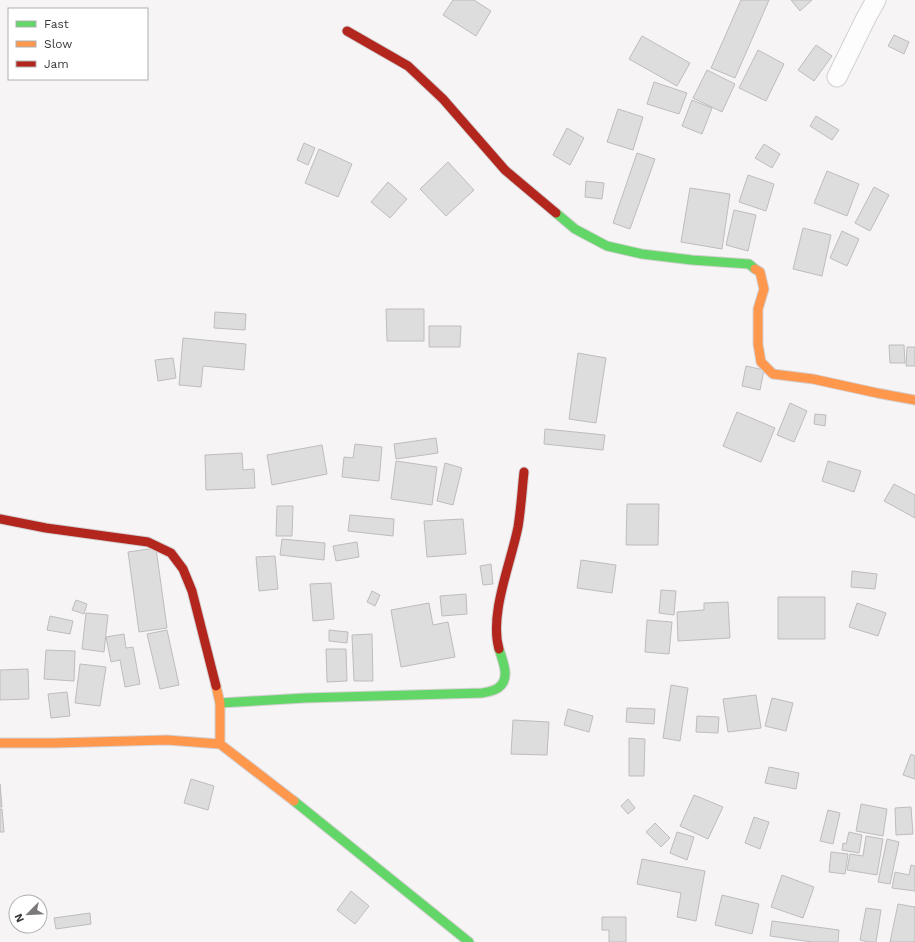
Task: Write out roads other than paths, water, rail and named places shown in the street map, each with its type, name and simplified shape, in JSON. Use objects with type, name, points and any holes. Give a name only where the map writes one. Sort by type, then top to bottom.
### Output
[{"type":"street","points":[[837,77],[876,0]]},
{"type":"street","points":[[347,31],[408,66],[443,99],[505,170],[575,229],[607,246],[642,254],[692,260],[749,264],[760,272],[764,289],[758,309],[758,344],[761,362],[772,374],[813,379],[915,400]]},
{"type":"street","points":[[220,703],[305,698],[482,693],[497,689],[504,682],[505,669],[498,647],[496,630],[498,607],[518,526],[524,472]]},
{"type":"street","points":[[0,519],[46,528],[148,542],[171,553],[183,569],[192,591],[220,703],[220,744]]},
{"type":"street","points":[[0,743],[166,740],[220,744],[315,818],[469,942]]}]
